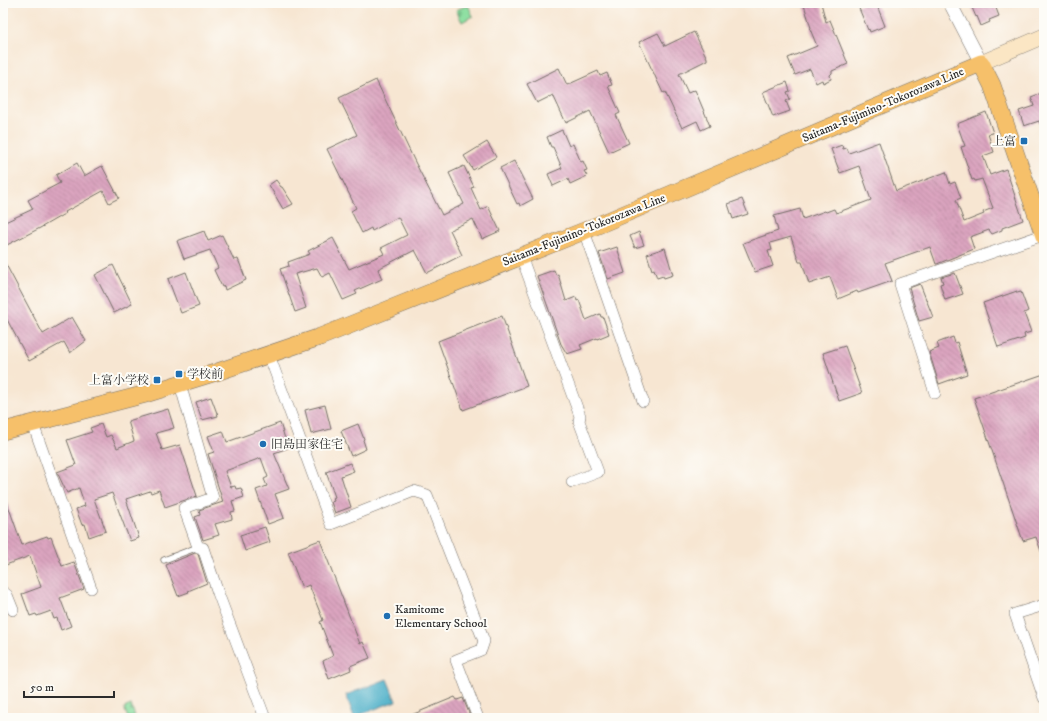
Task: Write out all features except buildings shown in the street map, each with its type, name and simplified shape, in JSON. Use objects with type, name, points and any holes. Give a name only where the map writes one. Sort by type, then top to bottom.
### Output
[{"type":"main road","points":[[1044,36],[981,63],[992,85],[1044,236]]},
{"type":"main road","name":"Saitama-Fujimino-Tokorozawa Line","points":[[3,431],[180,384],[269,355],[349,326],[584,231],[981,63]]},
{"type":"street","points":[[950,3],[981,63]]},
{"type":"street","points":[[584,231],[643,401]]},
{"type":"street","points":[[935,393],[900,284],[1044,236]]},
{"type":"street","points":[[521,256],[580,416],[579,420],[598,472],[572,482]]},
{"type":"street","points":[[269,355],[331,524],[414,491],[427,495],[484,641],[481,650],[456,660],[478,718]]},
{"type":"street","points":[[180,384],[213,498],[184,508],[198,547],[203,548],[218,593],[265,718]]},
{"type":"street","points":[[33,424],[92,588]]},
{"type":"street","points":[[3,592],[7,594],[13,610]]},
{"type":"street","points":[[1044,605],[1015,614],[1044,698]]},
{"type":"lane","points":[[164,560],[198,547]]},
{"type":"green space","points":[[468,5],[473,16],[462,22],[456,10]]},
{"type":"green space","points":[[131,705],[135,716],[128,718],[124,708]]},
{"type":"water","points":[[387,679],[396,701],[354,717],[346,695]]},
{"type":"place","name":"上富","points":[[1024,141]]},
{"type":"place","name":"学校前","points":[[179,374]]},
{"type":"place","name":"上富小学校","points":[[157,380]]},
{"type":"place","name":"旧島田家住宅","points":[[263,444]]},
{"type":"place","name":"Kamitome Elementary School","points":[[387,616]]}]
